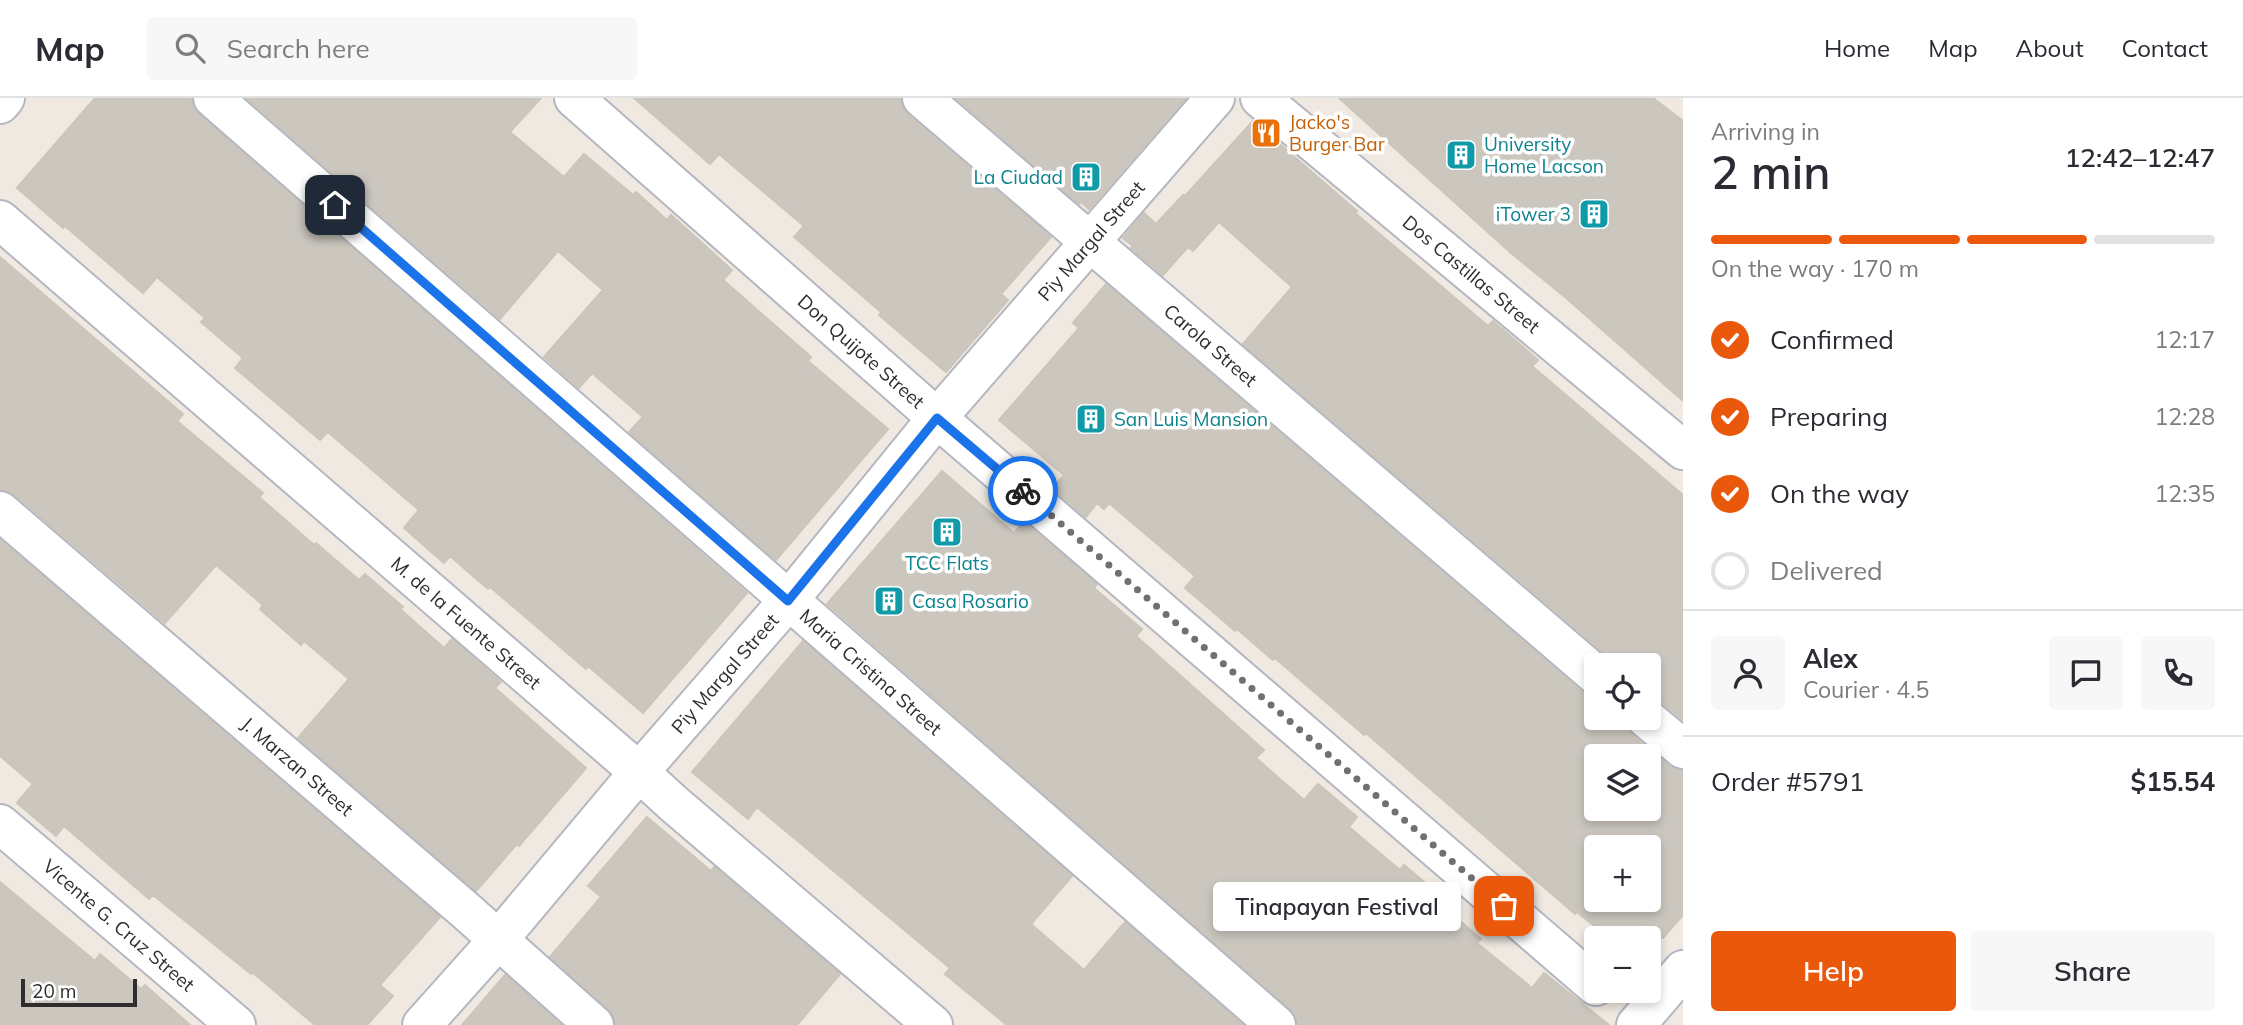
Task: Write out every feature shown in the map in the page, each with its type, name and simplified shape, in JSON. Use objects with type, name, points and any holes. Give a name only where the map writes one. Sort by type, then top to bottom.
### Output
[{"type":"street","points":[[0,104],[5,98]]},
{"type":"street","name":"Maria Cristina Street","points":[[213,98],[1276,1025]]},
{"type":"street","name":"Don Quijote Street","points":[[574,98],[937,418],[1584,976]]},
{"type":"street","name":"Carola Street","points":[[922,98],[1584,665]]},
{"type":"street","name":"Piy Margal Street","points":[[422,1025],[788,601],[937,418],[1215,98]]},
{"type":"street","name":"Dos Castillas Street","points":[[1260,98],[1683,450]]},
{"type":"street","name":"M. de la Fuente Street","points":[[0,220],[639,772],[908,1018]]},
{"type":"street","name":"J. Marzan Street","points":[[0,511],[594,1025]]},
{"type":"street","points":[[1660,730],[1683,749]]},
{"type":"street","name":"Vicente G. Cruz Street","points":[[0,824],[236,1025]]},
{"type":"street","points":[[1616,1003],[1639,1024],[1683,970]]},
{"type":"building","points":[[95,98],[192,98],[193,106],[199,114],[747,593],[643,713],[450,556],[444,563],[404,528],[419,510],[328,432],[320,440],[235,368],[243,358],[201,322],[205,318],[157,277],[143,293],[17,188]]},
{"type":"building","points":[[246,98],[541,98],[510,132],[564,177],[584,154],[633,195],[636,192],[667,220],[671,215],[732,270],[723,280],[811,357],[808,361],[888,429],[776,560],[629,432],[643,417],[592,373],[579,388],[544,357],[603,290],[558,251],[500,319]]},
{"type":"building","points":[[634,98],[901,98],[902,106],[908,115],[1051,237],[1001,294],[1008,300],[946,372],[794,237],[804,226],[719,154],[710,164]]},
{"type":"building","name":"La Ciudad","points":[[956,98],[1186,98],[1089,209],[1081,202],[1079,204]]},
{"type":"building","points":[[1339,98],[1653,98],[1683,121],[1683,401],[1511,253]]},
{"type":"building","points":[[1253,121],[1357,211],[1355,213],[1488,326],[1493,321],[1538,360],[1532,366],[1683,495],[1683,720],[1661,702],[1661,653],[1604,653],[1243,344],[1292,287],[1219,222],[1193,251],[1188,247],[1163,275],[1131,248],[1133,246],[1123,238],[1144,213],[1156,224],[1183,195],[1185,196]]},
{"type":"building","points":[[0,257],[183,414],[177,421],[263,493],[259,497],[314,545],[316,543],[359,580],[365,574],[444,648],[452,639],[501,682],[495,688],[586,768],[476,891],[298,738],[349,679],[304,641],[301,645],[260,609],[263,605],[216,565],[165,623],[14,494],[0,490]]},
{"type":"building","points":[[1106,284],[1584,693],[1584,730],[1629,730],[1643,744],[1584,744],[1584,821],[1661,821],[1661,759],[1669,766],[1683,770],[1683,915],[1663,938],[1661,926],[1594,926],[1577,912],[1575,914],[1366,733],[1364,735],[1275,658],[1273,660],[1237,629],[1235,631],[1185,588],[1195,576],[1109,503],[1104,509],[1097,503],[1086,517],[1052,489],[1064,475],[999,420],[1079,328],[1073,323]]},
{"type":"building","points":[[942,471],[1014,533],[1024,522],[1097,584],[1094,588],[1142,629],[1136,636],[1264,750],[1256,758],[1304,800],[1318,784],[1357,817],[1349,827],[1400,870],[1404,865],[1443,898],[1439,903],[1481,939],[1477,943],[1532,988],[1544,973],[1609,1025],[1297,1025],[1296,1017],[1290,1009],[827,604]]},
{"type":"building","points":[[0,540],[440,917],[380,985],[393,996],[367,1025],[315,1025],[153,895],[149,899],[64,826],[56,836],[17,803],[33,784],[0,756]]},
{"type":"building","points":[[803,641],[1072,876],[1031,924],[1084,970],[1125,922],[1243,1025],[1007,1025],[945,974],[950,968],[757,807],[748,819],[692,772]]},
{"type":"building","points":[[647,817],[711,871],[714,867],[840,974],[797,1025],[615,1025],[609,1009],[550,957],[601,897],[588,886]]},
{"type":"building","points":[[0,882],[95,961],[100,954],[141,989],[145,985],[190,1025],[0,1025]]},
{"type":"building","points":[[505,975],[561,1025],[462,1025]]},
{"type":"way so far","points":[[1023,491],[1504,906]]},
{"type":"place","name":"Jacko's Burger Bar","points":[[1266,133]]},
{"type":"place","name":"University Home Lacson","points":[[1461,155]]},
{"type":"place","name":"La Ciudad","points":[[1086,177]]},
{"type":"place","name":"iTower 3","points":[[1594,214]]},
{"type":"place","name":"San Luis Mansion","points":[[1091,419]]},
{"type":"place","name":"TCC Flats","points":[[947,532]]},
{"type":"place","name":"Casa Rosario","points":[[889,601]]},
{"type":"place","name":"Tinapayan Festival","points":[[1504,906]]},
{"type":"route","points":[[335,205],[788,601],[937,418],[1023,491]]}]
